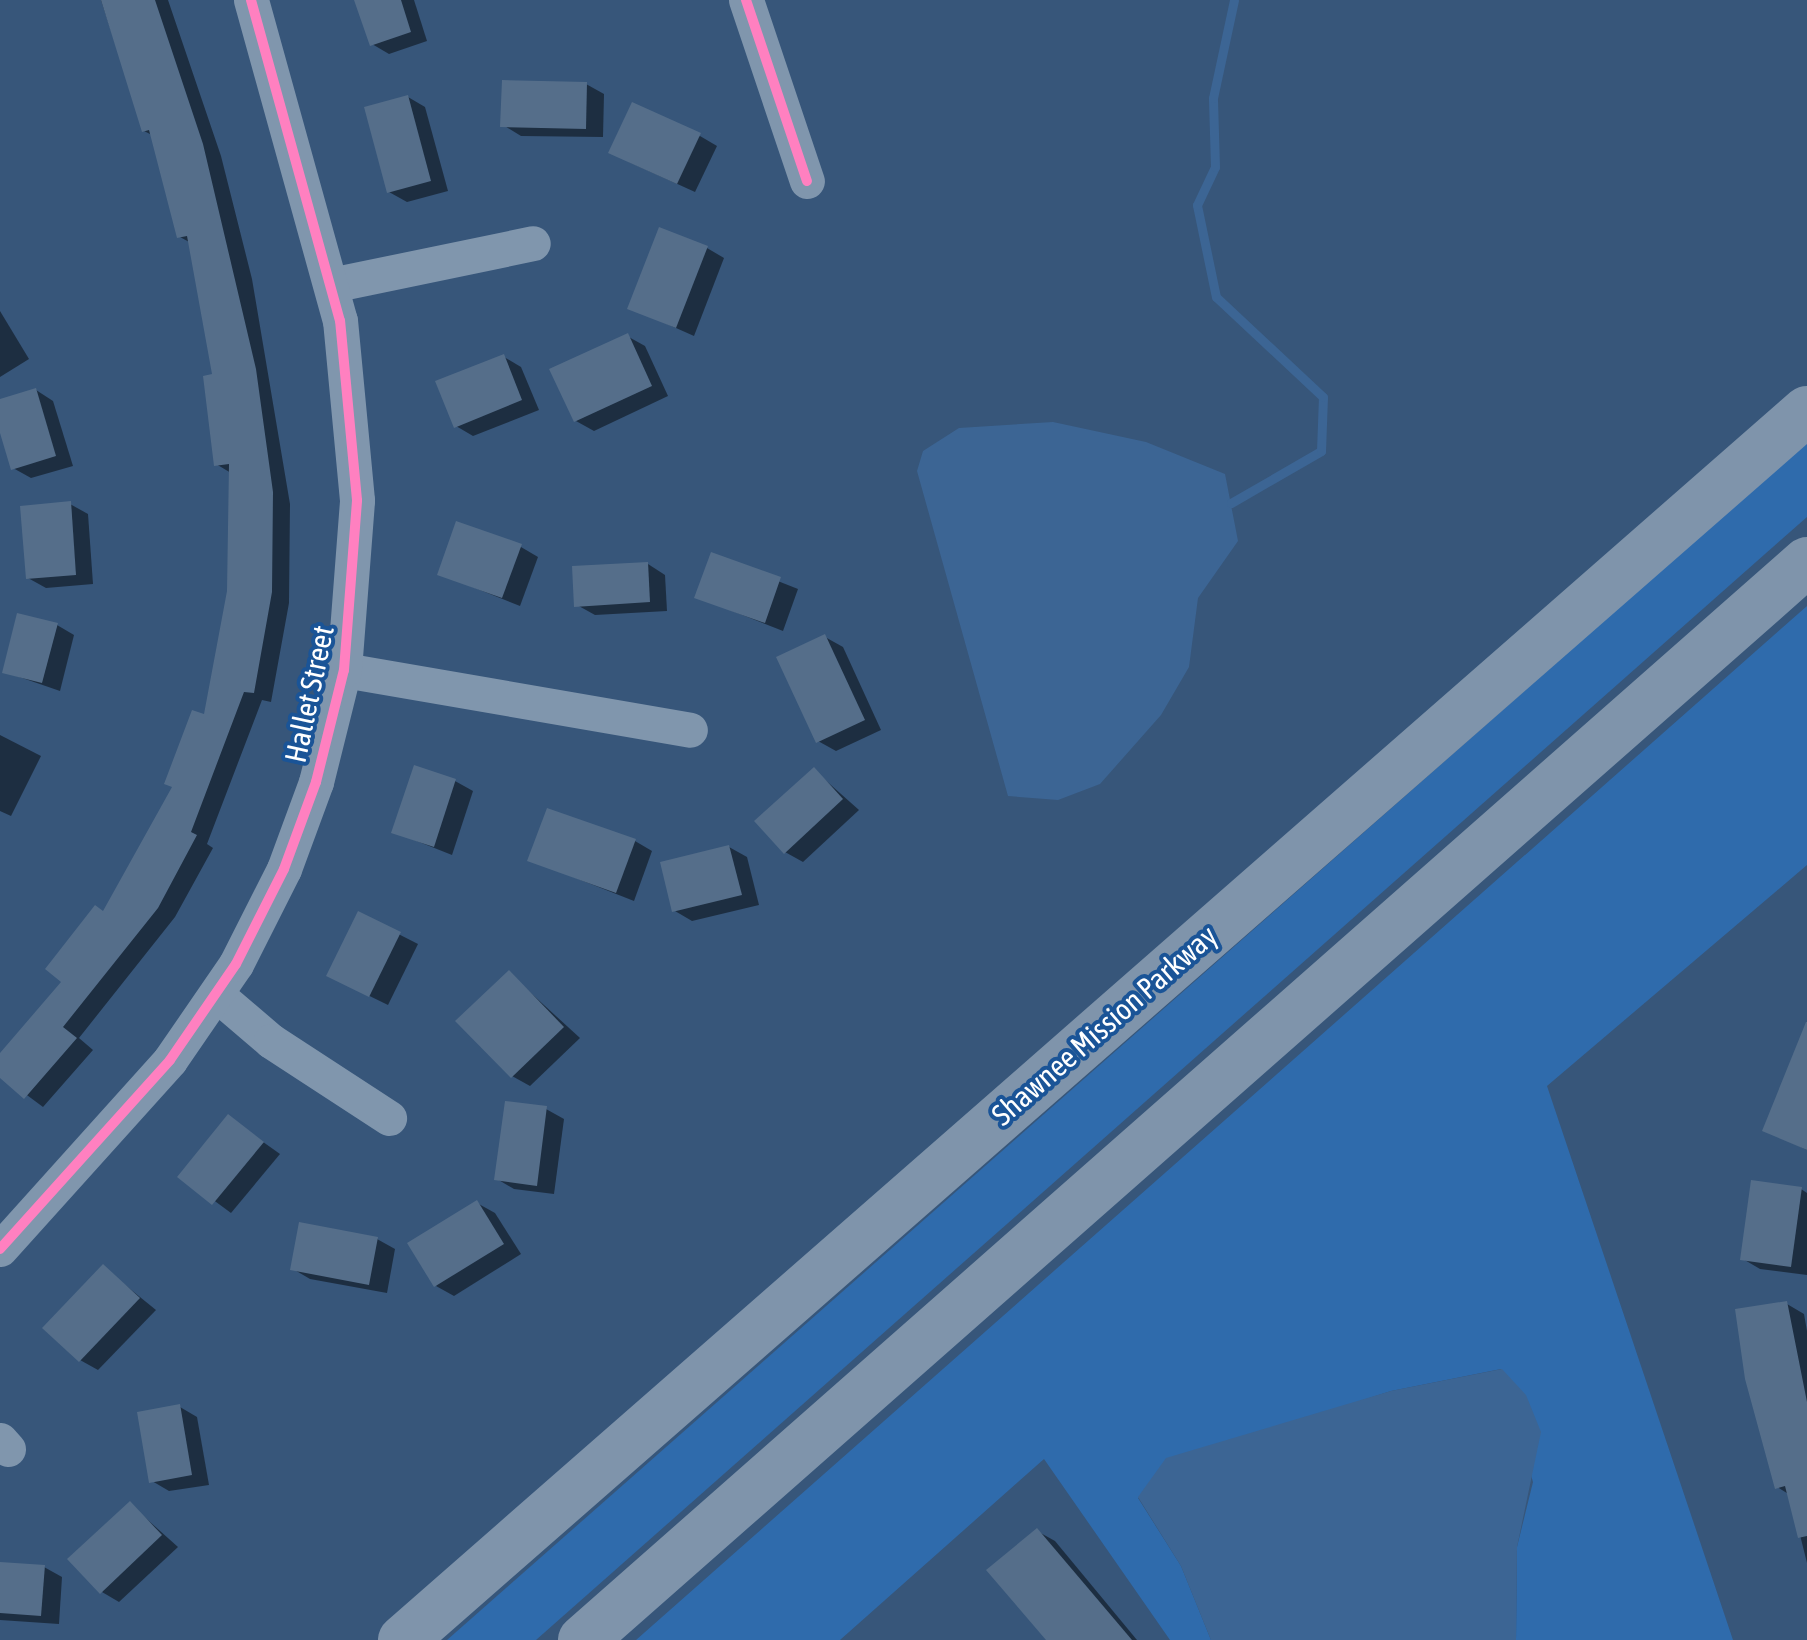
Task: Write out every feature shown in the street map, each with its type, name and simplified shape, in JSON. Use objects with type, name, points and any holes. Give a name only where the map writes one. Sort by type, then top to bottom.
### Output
[{"type":"highway","name":"Shawnee Mission Parkway","points":[[402,1640],[1807,411]]},
{"type":"highway","points":[[584,1640],[1807,562]]},
{"type":"street","name":"Hallet Street","points":[[0,1249],[170,1060],[216,994],[284,869],[316,782],[344,670],[357,500],[352,415],[331,285],[251,0]]},
{"type":"street","points":[[746,0],[807,181]]},
{"type":"street","points":[[331,285],[533,243]]},
{"type":"street","name":"Hallet Street","points":[[344,670],[690,730]]},
{"type":"street","points":[[216,994],[271,1041],[389,1118]]},
{"type":"shaded area","points":[[1053,422],[1146,442],[1225,474],[1238,541],[1198,598],[1189,667],[1161,715],[1100,784],[1058,800],[1008,796],[917,471],[923,451],[959,428]]},
{"type":"shaded area","points":[[1807,442],[1807,517],[536,1640],[447,1640]]},
{"type":"shaded area","points":[[1807,606],[1807,865],[1547,1086],[1733,1640],[1516,1640],[1517,1547],[1533,1482],[1501,1369],[1391,1391],[1232,1442],[1138,1498],[1181,1566],[1211,1640],[1170,1640],[1044,1459],[840,1640],[636,1640]]},
{"type":"shaded area","points":[[1502,1369],[1526,1395],[1541,1432],[1517,1547],[1516,1640],[1211,1640],[1181,1566],[1138,1497],[1166,1458],[1391,1391]]},
{"type":"building","points":[[101,0],[155,0],[203,144],[256,369],[273,492],[272,592],[254,693],[244,692],[191,832],[197,835],[158,908],[63,1027],[77,1038],[24,1099],[0,1078],[0,1053],[61,982],[45,969],[95,905],[103,911],[172,787],[164,784],[192,710],[204,714],[227,591],[229,464],[214,466],[203,376],[212,374],[187,236],[177,238],[149,130],[142,132]]},
{"type":"building","points":[[354,0],[401,0],[411,32],[370,46]]},
{"type":"building","points":[[502,80],[587,82],[586,129],[500,127]]},
{"type":"building","points":[[408,95],[431,181],[387,193],[364,107]]},
{"type":"building","points":[[632,102],[701,133],[677,184],[608,153]]},
{"type":"building","points":[[659,227],[708,246],[676,328],[627,309]]},
{"type":"building","points":[[628,333],[652,386],[574,422],[549,369]]},
{"type":"building","points":[[504,354],[522,400],[454,428],[435,381]]},
{"type":"building","points":[[36,388],[56,456],[11,470],[0,433],[0,399]]},
{"type":"building","points":[[71,501],[76,575],[26,579],[20,506]]},
{"type":"building","points":[[456,521],[522,544],[502,598],[437,575]]},
{"type":"building","points":[[711,552],[781,577],[765,623],[694,598]]},
{"type":"building","points":[[648,562],[650,602],[574,607],[572,566]]},
{"type":"building","points":[[17,613],[58,623],[42,683],[2,673]]},
{"type":"building","points":[[825,634],[865,720],[816,743],[776,657]]},
{"type":"building","points":[[414,765],[456,779],[434,847],[391,833]]},
{"type":"building","points":[[814,767],[843,799],[784,854],[754,821]]},
{"type":"building","points":[[547,808],[636,839],[616,893],[527,861]]},
{"type":"building","points":[[729,845],[742,895],[672,912],[660,862]]},
{"type":"building","points":[[358,911],[401,932],[369,997],[326,976]]},
{"type":"building","points":[[509,970],[564,1027],[511,1078],[455,1021]]},
{"type":"building","points":[[1807,1022],[1807,1150],[1762,1131]]},
{"type":"building","points":[[505,1101],[547,1106],[537,1186],[494,1180]]},
{"type":"building","points":[[228,1114],[264,1142],[212,1205],[177,1177]]},
{"type":"building","points":[[1751,1180],[1802,1187],[1791,1267],[1740,1260]]},
{"type":"building","points":[[477,1200],[504,1244],[434,1287],[407,1243]]},
{"type":"building","points":[[299,1222],[378,1237],[369,1285],[290,1270]]},
{"type":"building","points":[[103,1264],[140,1298],[79,1362],[42,1328]]},
{"type":"building","points":[[1787,1301],[1807,1402],[1807,1536],[1798,1538],[1785,1486],[1775,1489],[1745,1379],[1735,1309]]},
{"type":"building","points":[[180,1404],[192,1475],[149,1483],[137,1412]]},
{"type":"building","points":[[130,1501],[162,1535],[100,1594],[67,1559]]},
{"type":"building","points":[[1037,1528],[1132,1640],[1046,1640],[986,1570]]},
{"type":"building","points":[[0,1562],[45,1565],[41,1616],[0,1613]]},
{"type":"waterway","points":[[1231,503],[1321,451],[1323,397],[1216,297],[1197,205],[1215,167],[1213,98],[1234,0]]},
{"type":"cycle path","points":[[0,1249],[170,1060],[236,964],[284,869],[316,782],[344,670],[357,500],[340,321],[251,0]]},
{"type":"cycle path","points":[[746,0],[807,181]]}]
